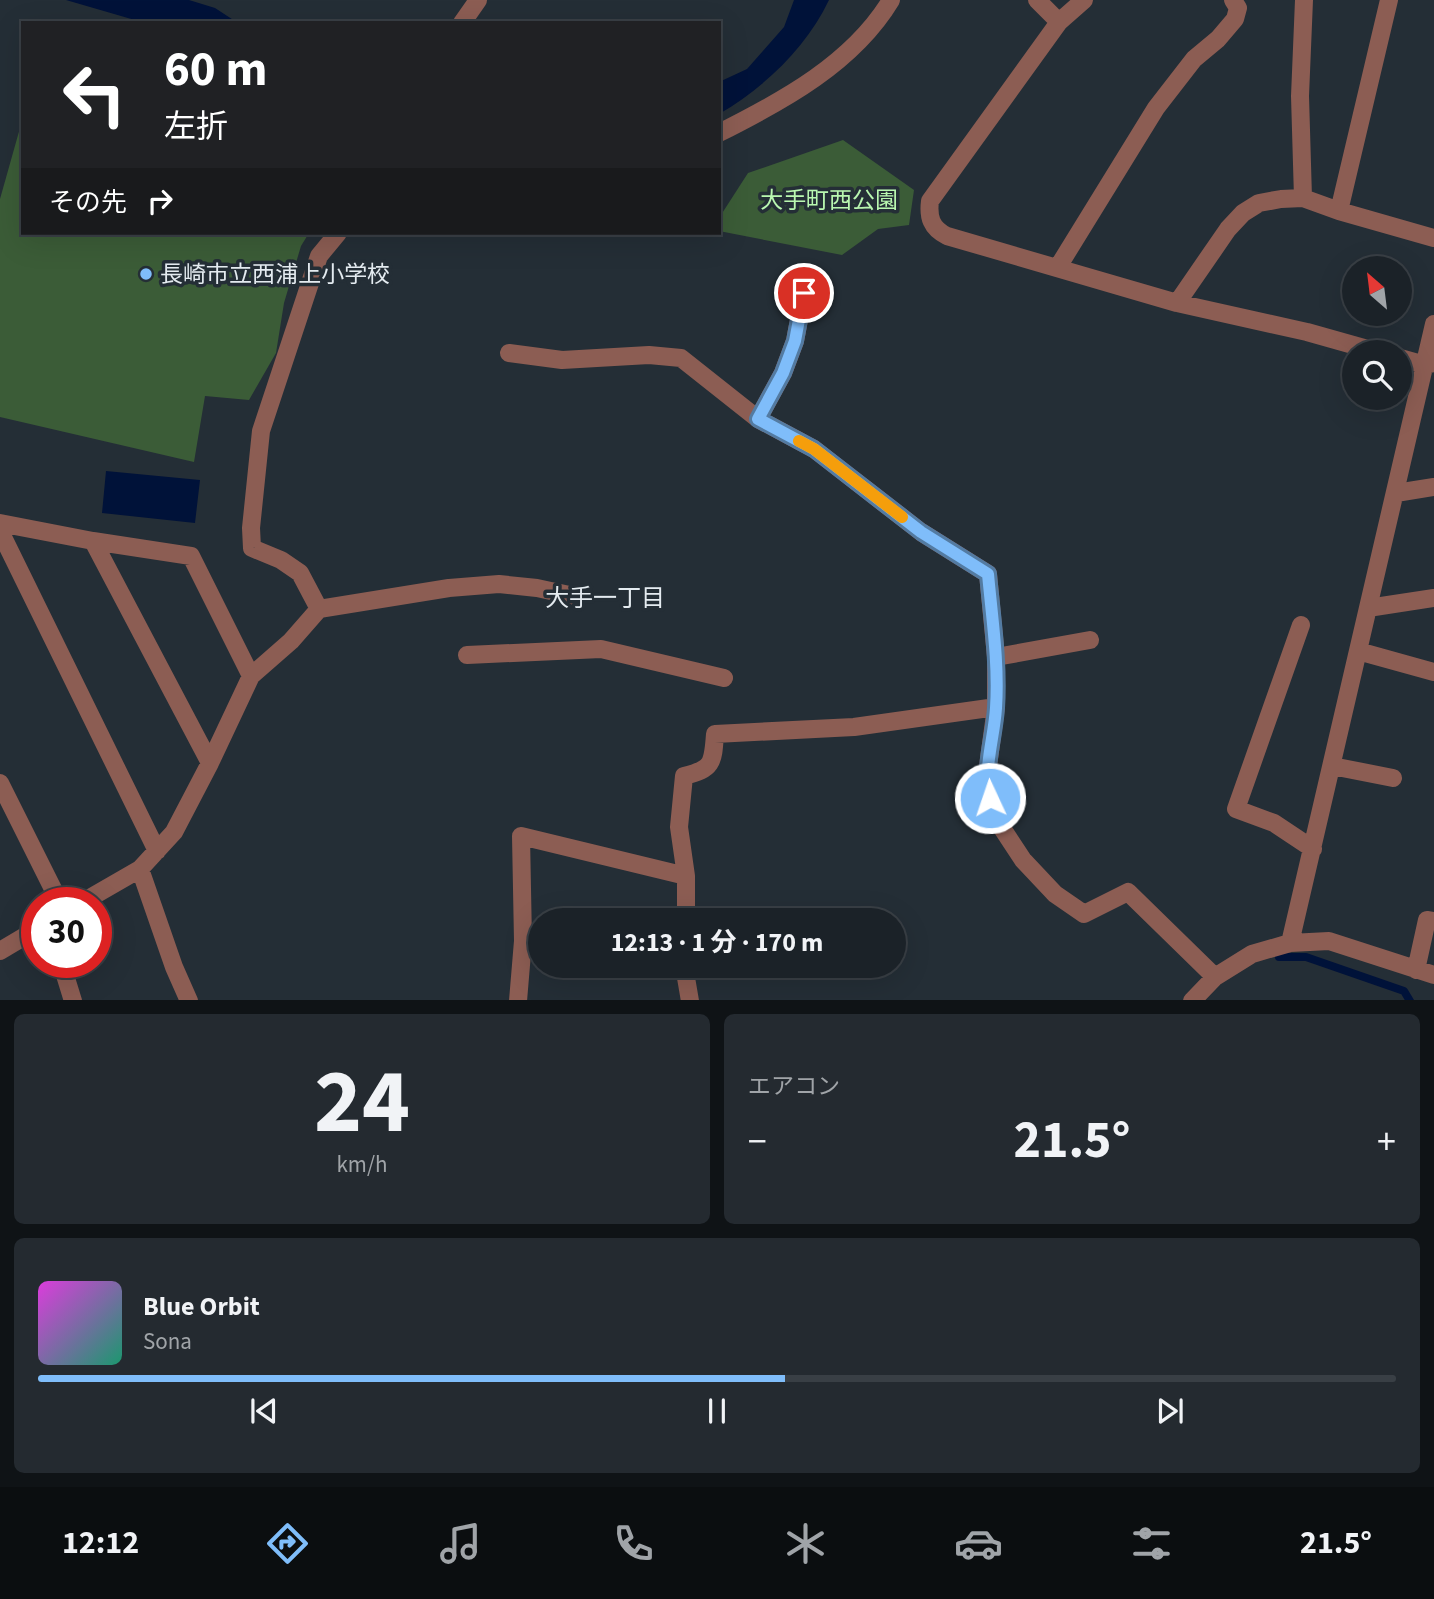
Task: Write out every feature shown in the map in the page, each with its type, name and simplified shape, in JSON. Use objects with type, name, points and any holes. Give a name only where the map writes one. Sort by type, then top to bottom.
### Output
[{"type":"street","points":[[463,21],[478,0]]},
{"type":"street","points":[[721,132],[765,109],[837,62],[881,16],[891,0]]},
{"type":"street","points":[[1037,0],[1059,22]]},
{"type":"street","points":[[1084,0],[1059,22],[930,201],[929,213],[933,226],[947,236],[1177,303],[1342,342]]},
{"type":"street","points":[[1058,267],[1156,108],[1194,59],[1236,19],[1238,8],[1233,0]]},
{"type":"street","points":[[1303,198],[1300,96],[1304,0]]},
{"type":"street","points":[[1339,211],[1390,0]]},
{"type":"street","points":[[1177,303],[1228,229],[1243,213],[1259,203],[1303,198],[1434,238]]},
{"type":"street","points":[[319,609],[300,573],[281,560],[252,548],[251,528],[261,431],[319,257],[336,235]]},
{"type":"street","points":[[758,419],[783,373],[795,341],[804,293]]},
{"type":"street","points":[[1290,943],[1368,608],[1429,364],[1434,324]]},
{"type":"street","points":[[509,353],[562,360],[649,355],[681,358],[758,419],[814,449],[921,532],[988,574],[996,657],[996,707],[986,781],[995,816],[1023,860],[1055,894],[1084,914],[1128,892],[1214,976]]},
{"type":"street","points":[[1396,493],[1434,487]]},
{"type":"street","points":[[0,523],[191,556],[251,676]]},
{"type":"street","points":[[0,531],[157,851]]},
{"type":"street","points":[[93,541],[210,763]]},
{"type":"street","points":[[109,887],[140,869],[174,832],[251,676],[291,641],[319,609],[449,588],[499,584],[574,596]]},
{"type":"street","points":[[1368,608],[1434,598]]},
{"type":"street","points":[[1301,625],[1236,809],[1275,824],[1313,849]]},
{"type":"street","points":[[996,657],[1090,640]]},
{"type":"street","points":[[467,655],[601,649],[724,678]]},
{"type":"street","points":[[1358,651],[1434,672]]},
{"type":"street","points":[[685,908],[686,876],[679,827],[684,776],[704,772],[713,760],[715,734],[854,727],[996,707]]},
{"type":"street","points":[[1332,766],[1393,778]]},
{"type":"street","points":[[0,783],[52,887]]},
{"type":"street","points":[[518,1000],[523,941],[522,836],[686,876]]},
{"type":"street","points":[[140,869],[174,967],[189,1000]]},
{"type":"street","points":[[1416,970],[1427,920],[1434,921]]},
{"type":"street","points":[[0,951],[21,939]]},
{"type":"street","points":[[1192,1000],[1214,976],[1252,954],[1290,943],[1329,941],[1434,975]]},
{"type":"street","points":[[66,978],[73,1000]]},
{"type":"street","points":[[686,978],[690,1000]]},
{"type":"green space","name":"長崎市立西浦上小学校","points":[[21,128],[21,235],[308,235],[301,246],[284,303],[276,353],[249,400],[205,396],[194,462],[0,417],[0,199]]},
{"type":"green space","name":"大手町西公園","points":[[843,140],[914,190],[909,225],[878,229],[842,255],[721,231],[721,215],[748,173]]},
{"type":"water","points":[[66,0],[189,0],[215,8],[235,21],[138,21]]},
{"type":"water","points":[[794,0],[829,0],[809,34],[783,65],[752,92],[721,113],[721,81],[747,69],[784,27]]},
{"type":"water","points":[[106,471],[200,480],[195,523],[102,513]]},
{"type":"waterway","points":[[1279,957],[1306,957],[1404,991],[1409,1000]]},
{"type":"slow traffic","points":[[799,441],[814,449],[902,517]]},
{"type":"place","name":"長崎市立西浦上小学校","points":[[146,274]]},
{"type":"district","name":"大手一丁目","points":[[605,598]]},
{"type":"route","points":[[804,293],[795,341],[783,373],[758,419],[814,449],[921,532],[988,574],[996,657],[996,707],[986,781],[990,798]]}]
